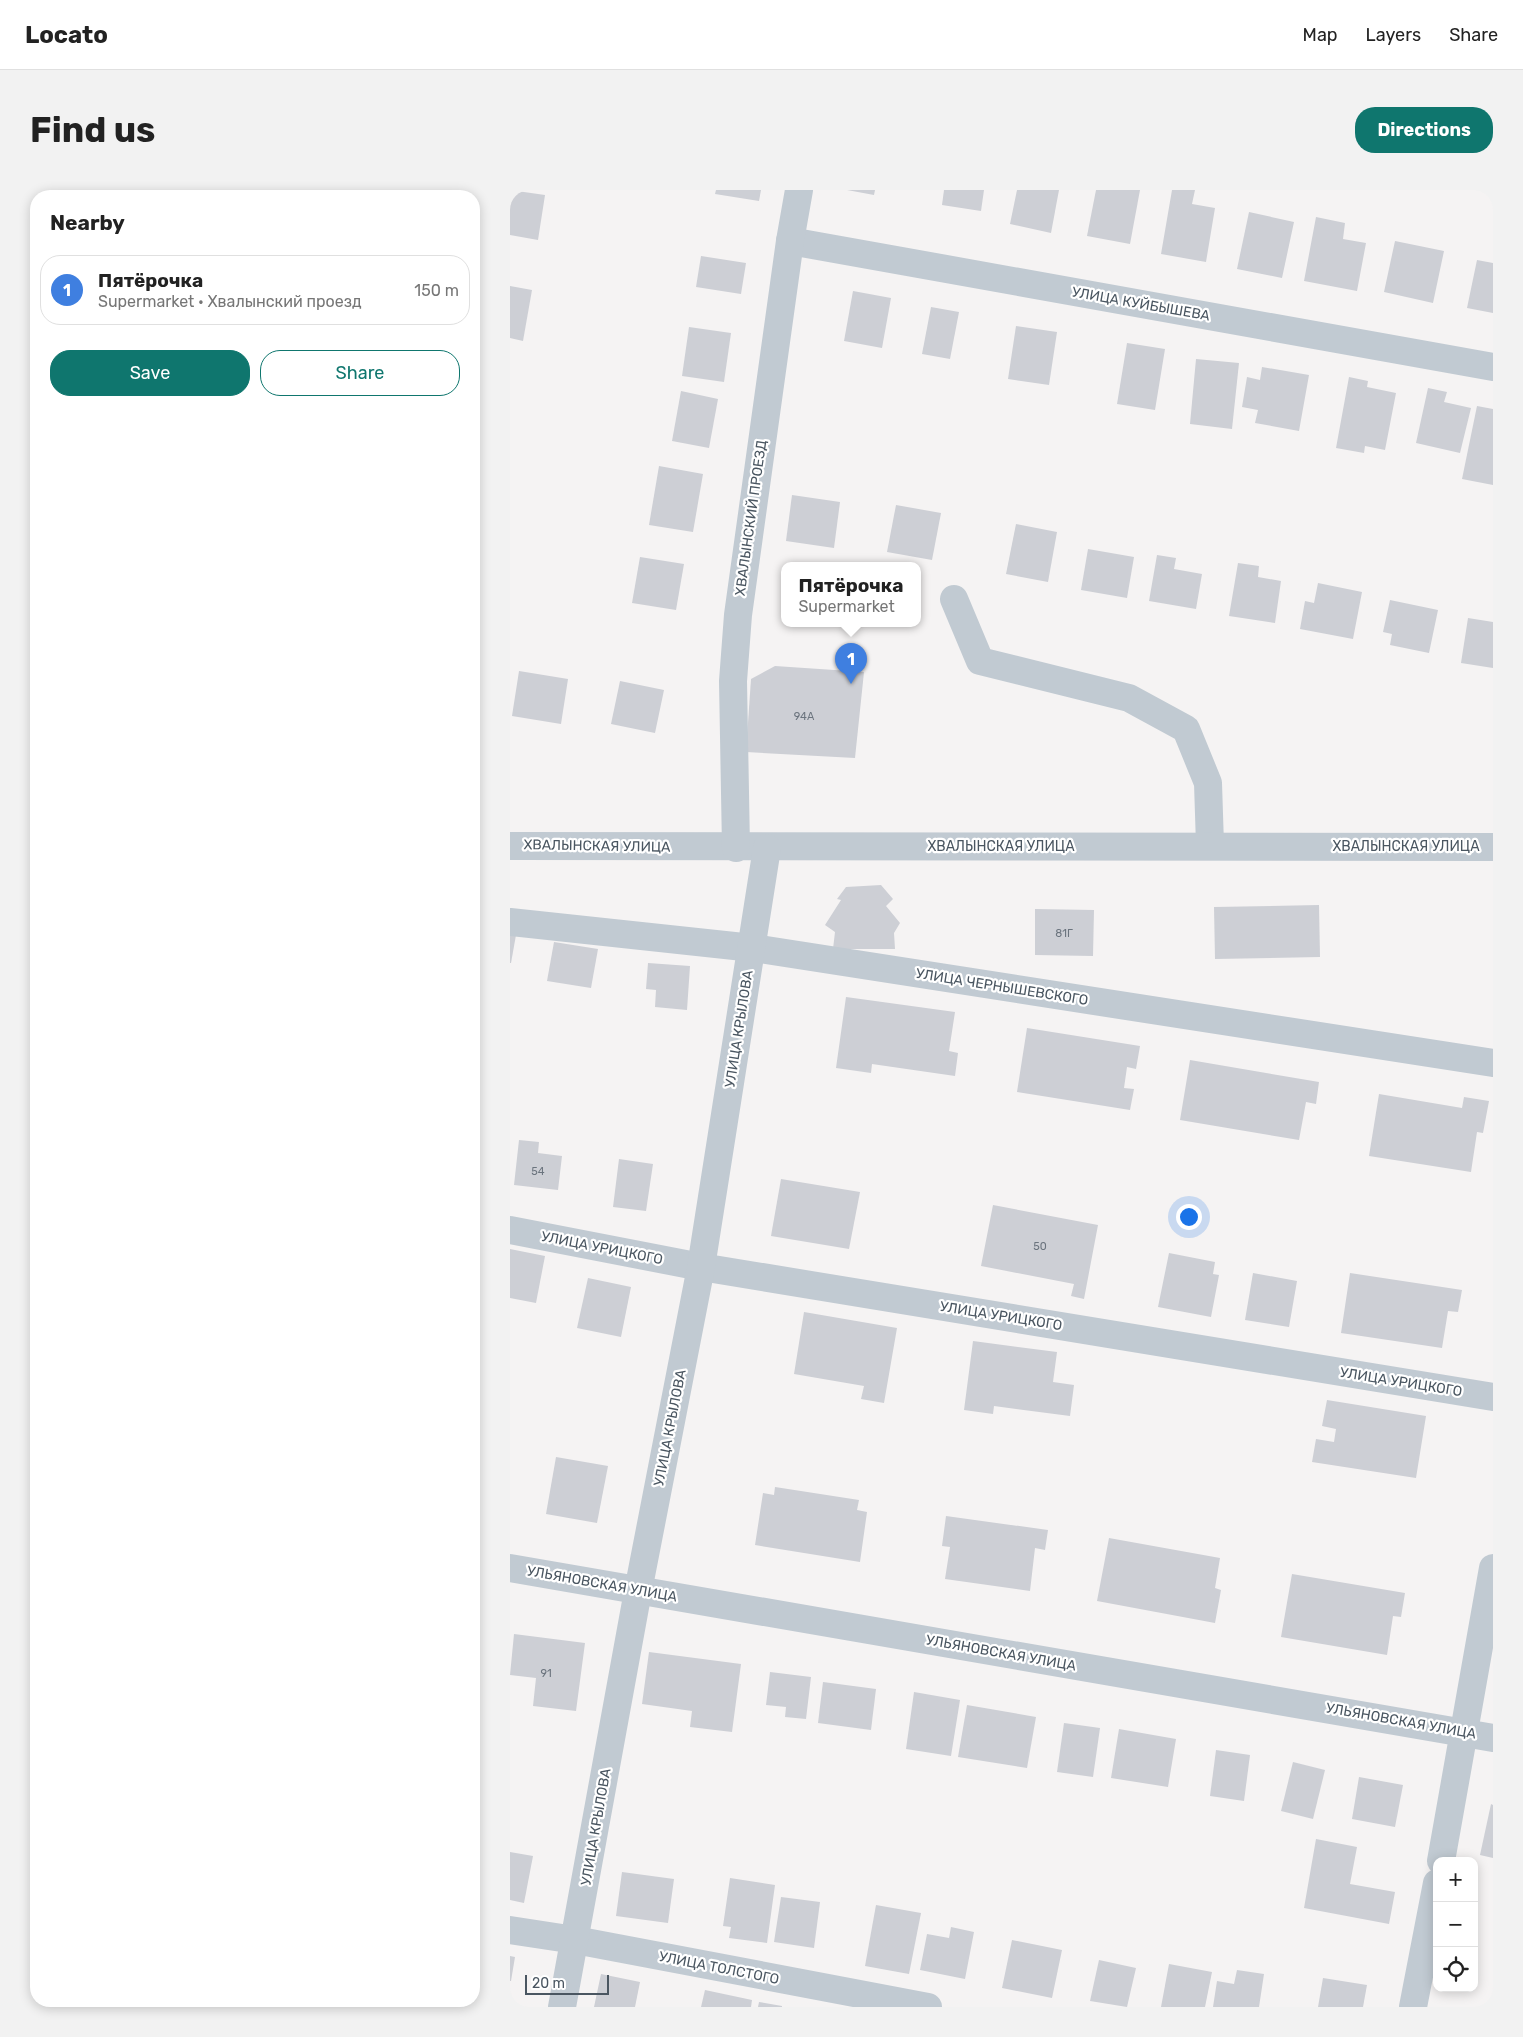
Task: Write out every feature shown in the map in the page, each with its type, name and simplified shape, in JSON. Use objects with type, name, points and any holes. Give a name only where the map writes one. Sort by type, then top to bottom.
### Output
[{"type":"street","name":"ХВАЛЫНСКИЙ ПРОЕЗД","points":[[736,848],[734,681],[738,615],[790,241],[799,190]]},
{"type":"street","name":"УЛИЦА КУЙБЫШЕВА","points":[[790,241],[1493,368]]},
{"type":"street","points":[[954,600],[980,661],[1129,698],[1186,728],[1208,783],[1210,845]]},
{"type":"street","name":"ХВАЛЫНСКАЯ УЛИЦА","points":[[510,846],[736,848],[1210,845],[1493,847]]},
{"type":"street","name":"УЛИЦА КРЫЛОВА","points":[[562,2007],[638,1591],[701,1267],[753,948],[767,848]]},
{"type":"street","name":"УЛИЦА ЧЕРНЫШЕВСКОГО","points":[[510,922],[753,948],[1493,1063]]},
{"type":"street","name":"УЛИЦА УРИЦКОГО","points":[[510,1230],[701,1267],[1493,1397]]},
{"type":"street","name":"УЛЬЯНОВСКАЯ УЛИЦА","points":[[510,1568],[1493,1738]]},
{"type":"street","points":[[1442,1857],[1493,1568]]},
{"type":"street","points":[[1413,2007],[1433,1902]]},
{"type":"street","name":"УЛИЦА ТОЛСТОГО","points":[[510,1930],[575,1940],[928,2007]]},
{"type":"building","points":[[510,190],[545,195],[538,240],[510,235]]},
{"type":"building","points":[[716,190],[761,190],[759,201],[715,194]]},
{"type":"building","points":[[847,190],[875,190],[874,195]]},
{"type":"building","points":[[944,190],[984,190],[981,211],[942,205]]},
{"type":"building","points":[[1017,190],[1059,190],[1051,233],[1010,224]]},
{"type":"building","points":[[1096,190],[1140,190],[1130,244],[1087,236]]},
{"type":"building","points":[[1172,190],[1195,190],[1192,204],[1215,208],[1206,262],[1161,254]]},
{"type":"building","points":[[1249,212],[1294,222],[1282,278],[1237,269]]},
{"type":"building","points":[[1316,217],[1345,223],[1343,239],[1366,243],[1357,291],[1304,281]]},
{"type":"building","points":[[1395,241],[1444,251],[1433,303],[1384,292]]},
{"type":"building","points":[[701,256],[746,263],[741,294],[696,287]]},
{"type":"building","points":[[1477,260],[1493,263],[1493,313],[1467,308]]},
{"type":"building","points":[[510,286],[532,290],[523,341],[510,338]]},
{"type":"building","points":[[853,291],[891,298],[882,348],[844,341]]},
{"type":"building","points":[[931,307],[959,312],[950,359],[922,354]]},
{"type":"building","points":[[1016,326],[1057,332],[1049,385],[1008,379]]},
{"type":"building","points":[[689,327],[731,333],[724,382],[682,376]]},
{"type":"building","points":[[1127,343],[1165,349],[1155,410],[1117,404]]},
{"type":"building","points":[[1196,359],[1239,363],[1232,429],[1190,424]]},
{"type":"building","points":[[1262,367],[1309,375],[1299,431],[1255,423],[1258,410],[1242,407],[1247,377],[1260,380]]},
{"type":"building","points":[[1349,377],[1368,381],[1367,387],[1396,393],[1385,450],[1365,446],[1364,453],[1336,448]]},
{"type":"building","points":[[1428,388],[1447,392],[1444,402],[1471,408],[1460,453],[1416,443]]},
{"type":"building","points":[[681,391],[718,399],[709,448],[672,441]]},
{"type":"building","points":[[1477,406],[1493,409],[1493,485],[1462,479]]},
{"type":"building","points":[[659,466],[703,474],[693,532],[649,525]]},
{"type":"building","points":[[792,495],[840,502],[834,548],[786,541]]},
{"type":"building","points":[[896,505],[941,513],[932,560],[887,552]]},
{"type":"building","points":[[1016,524],[1057,532],[1048,582],[1006,574]]},
{"type":"building","points":[[1088,549],[1134,557],[1127,598],[1081,590]]},
{"type":"building","points":[[1157,555],[1176,558],[1174,569],[1202,574],[1196,609],[1149,601]]},
{"type":"building","points":[[640,557],[684,564],[676,610],[632,603]]},
{"type":"building","points":[[1238,563],[1259,566],[1258,577],[1281,581],[1275,623],[1229,616]]},
{"type":"building","points":[[1318,583],[1362,592],[1353,639],[1300,629],[1305,601],[1314,603]]},
{"type":"building","points":[[1390,600],[1438,610],[1429,653],[1390,645],[1392,634],[1383,632]]},
{"type":"building","points":[[1468,618],[1493,622],[1493,668],[1461,663]]},
{"type":"building","points":[[775,666],[864,672],[855,758],[746,752],[751,679]]},
{"type":"building","points":[[519,671],[568,679],[561,724],[512,716]]},
{"type":"building","points":[[620,681],[664,690],[655,733],[611,724]]},
{"type":"building","points":[[881,885],[893,899],[886,906],[900,923],[894,933],[895,949],[833,949],[835,932],[825,925],[841,900],[837,899],[846,887]]},
{"type":"building","points":[[1319,905],[1320,957],[1215,959],[1214,907]]},
{"type":"building","points":[[1035,909],[1094,910],[1093,956],[1035,955]]},
{"type":"building","points":[[510,934],[516,935],[511,963],[510,963]]},
{"type":"building","points":[[554,942],[598,949],[591,988],[547,981]]},
{"type":"building","points":[[648,963],[690,966],[687,1010],[655,1007],[656,990],[646,989]]},
{"type":"building","points":[[846,997],[955,1012],[949,1051],[958,1053],[955,1076],[872,1064],[871,1073],[836,1068]]},
{"type":"building","points":[[1027,1028],[1140,1046],[1136,1069],[1127,1067],[1124,1088],[1134,1089],[1130,1110],[1017,1092]]},
{"type":"building","points":[[1190,1060],[1319,1082],[1316,1104],[1306,1102],[1299,1140],[1180,1120]]},
{"type":"building","points":[[1379,1094],[1462,1108],[1464,1097],[1489,1101],[1483,1133],[1477,1132],[1471,1172],[1369,1156]]},
{"type":"building","points":[[519,1140],[539,1142],[538,1153],[562,1156],[558,1190],[514,1185]]},
{"type":"building","points":[[619,1159],[653,1164],[646,1211],[613,1207]]},
{"type":"building","points":[[781,1179],[860,1192],[849,1249],[771,1236]]},
{"type":"building","points":[[993,1205],[1098,1225],[1084,1299],[1071,1296],[1074,1284],[981,1266]]},
{"type":"building","points":[[510,1249],[545,1256],[536,1303],[510,1298]]},
{"type":"building","points":[[1169,1253],[1215,1262],[1213,1274],[1219,1275],[1211,1317],[1158,1307]]},
{"type":"building","points":[[1253,1273],[1297,1281],[1289,1327],[1245,1320]]},
{"type":"building","points":[[1350,1273],[1462,1290],[1458,1312],[1448,1311],[1442,1348],[1341,1333]]},
{"type":"building","points":[[588,1278],[631,1287],[621,1337],[577,1328]]},
{"type":"building","points":[[804,1312],[897,1328],[884,1403],[861,1399],[864,1386],[794,1374]]},
{"type":"building","points":[[973,1341],[1057,1352],[1053,1382],[1074,1385],[1070,1416],[994,1406],[993,1414],[964,1410]]},
{"type":"building","points":[[1327,1400],[1426,1416],[1416,1478],[1312,1462],[1316,1439],[1334,1442],[1336,1429],[1322,1426]]},
{"type":"building","points":[[556,1457],[608,1466],[597,1523],[546,1514]]},
{"type":"building","points":[[775,1487],[859,1500],[857,1510],[867,1512],[860,1562],[755,1545],[763,1493],[774,1495]]},
{"type":"building","points":[[946,1516],[1048,1530],[1045,1550],[1035,1548],[1030,1591],[945,1579],[950,1547],[942,1546]]},
{"type":"building","points":[[1109,1538],[1220,1558],[1215,1588],[1221,1590],[1215,1623],[1097,1601]]},
{"type":"building","points":[[1292,1574],[1405,1593],[1401,1617],[1393,1616],[1387,1655],[1281,1637]]},
{"type":"building","points":[[514,1634],[585,1643],[576,1711],[533,1706],[536,1678],[510,1675]]},
{"type":"building","points":[[649,1652],[741,1664],[732,1732],[690,1727],[692,1711],[642,1704]]},
{"type":"building","points":[[770,1672],[811,1677],[806,1719],[785,1717],[786,1707],[766,1705]]},
{"type":"building","points":[[823,1682],[876,1689],[871,1730],[818,1723]]},
{"type":"building","points":[[914,1692],[960,1700],[951,1756],[906,1749]]},
{"type":"building","points":[[967,1705],[1036,1717],[1027,1768],[958,1757]]},
{"type":"building","points":[[1064,1723],[1100,1728],[1093,1777],[1057,1772]]},
{"type":"building","points":[[1119,1729],[1176,1739],[1168,1787],[1111,1778]]},
{"type":"building","points":[[1216,1750],[1250,1755],[1244,1801],[1210,1796]]},
{"type":"building","points":[[1293,1762],[1325,1770],[1313,1819],[1281,1811]]},
{"type":"building","points":[[1359,1777],[1403,1785],[1395,1827],[1352,1819]]},
{"type":"building","points":[[1491,1804],[1493,1805],[1493,1858],[1480,1855]]},
{"type":"building","points":[[1316,1839],[1357,1847],[1350,1884],[1395,1892],[1389,1924],[1304,1908]]},
{"type":"building","points":[[510,1852],[533,1856],[524,1903],[510,1900]]},
{"type":"building","points":[[622,1872],[674,1879],[668,1923],[616,1916]]},
{"type":"building","points":[[730,1878],[775,1885],[767,1943],[729,1938],[731,1927],[723,1926]]},
{"type":"building","points":[[781,1897],[820,1902],[814,1948],[774,1942]]},
{"type":"building","points":[[876,1905],[921,1913],[909,1974],[865,1966]]},
{"type":"building","points":[[951,1927],[974,1932],[965,1979],[920,1970],[927,1934],[949,1938]]},
{"type":"building","points":[[1012,1940],[1062,1950],[1052,1998],[1002,1988]]},
{"type":"building","points":[[510,1956],[515,1957],[511,1981],[510,1981]]},
{"type":"building","points":[[1099,1960],[1136,1968],[1127,2007],[1090,2001]]},
{"type":"building","points":[[1169,1964],[1212,1972],[1205,2007],[1161,2007]]},
{"type":"building","points":[[1237,1970],[1264,1974],[1259,2007],[1213,2007],[1217,1981],[1234,1984]]},
{"type":"building","points":[[601,1974],[640,1982],[635,2007],[594,2007]]},
{"type":"building","points":[[1323,1978],[1367,1985],[1363,2007],[1318,2007]]},
{"type":"building","points":[[705,1990],[752,2000],[751,2007],[701,2007]]},
{"type":"building","points":[[759,2002],[782,2006],[782,2007],[758,2007]]},
{"type":"place","name":"Пятёрочка","points":[[851,684]]}]
